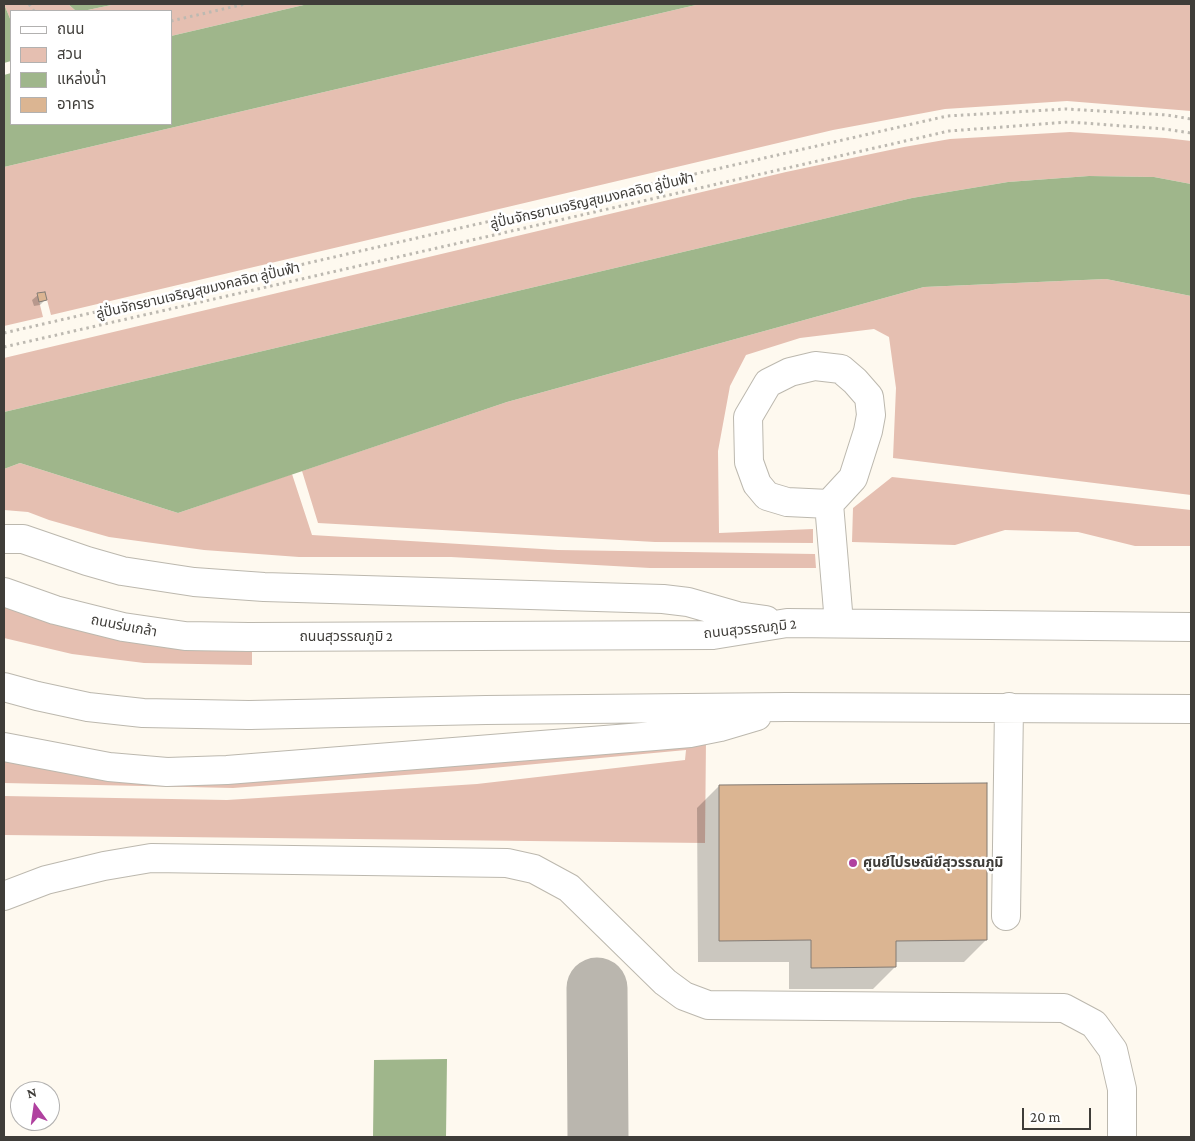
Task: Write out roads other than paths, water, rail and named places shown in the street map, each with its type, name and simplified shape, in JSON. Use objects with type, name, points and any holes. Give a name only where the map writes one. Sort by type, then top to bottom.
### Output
[{"type":"street","points":[[829,504],[787,502],[767,496],[758,484],[749,462],[748,417],[768,383],[790,372],[815,366],[841,368],[869,397],[871,415],[868,432],[853,478],[829,504],[839,623]]},
{"type":"street","points":[[4,539],[23,539],[122,571],[194,582],[274,587],[663,599],[688,602],[737,616],[787,623]]},
{"type":"street","name":"ถนนร่มเกล้า","points":[[4,592],[55,610],[123,627],[185,636],[249,637]]},
{"type":"street","name":"ถนนสุวรรณภูมิ 2","points":[[249,637],[713,635],[787,623],[1191,627]]},
{"type":"street","points":[[4,687],[88,707],[143,714],[249,715],[787,706],[1191,709]]},
{"type":"street","points":[[4,747],[109,767],[167,772],[227,770],[690,733],[720,727],[787,706]]},
{"type":"street","points":[[1006,916],[1008,707]]},
{"type":"street","points":[[4,896],[46,880],[104,866],[151,858],[507,863],[534,869],[569,888],[665,982],[684,996],[708,1004],[1064,1008],[1094,1024],[1114,1050],[1122,1089],[1122,1137]]},
{"type":"water","points":[[4,4],[10,19],[10,61],[4,63]]},
{"type":"water","points":[[68,4],[116,4],[88,10],[75,10]]},
{"type":"water","points":[[308,4],[700,4],[4,167],[4,75],[10,73],[10,125],[172,125],[172,36]]},
{"type":"water","points":[[1089,176],[1154,177],[1191,184],[1191,296],[1106,279],[924,287],[507,402],[178,513],[20,463],[4,469],[4,412],[912,198],[1008,182]]},
{"type":"water","points":[[447,1059],[446,1137],[373,1137],[374,1060]]},
{"type":"place","name":"ศูนย์ไปรษณีย์สุวรรณภูมิ","points":[[853,863]]}]
